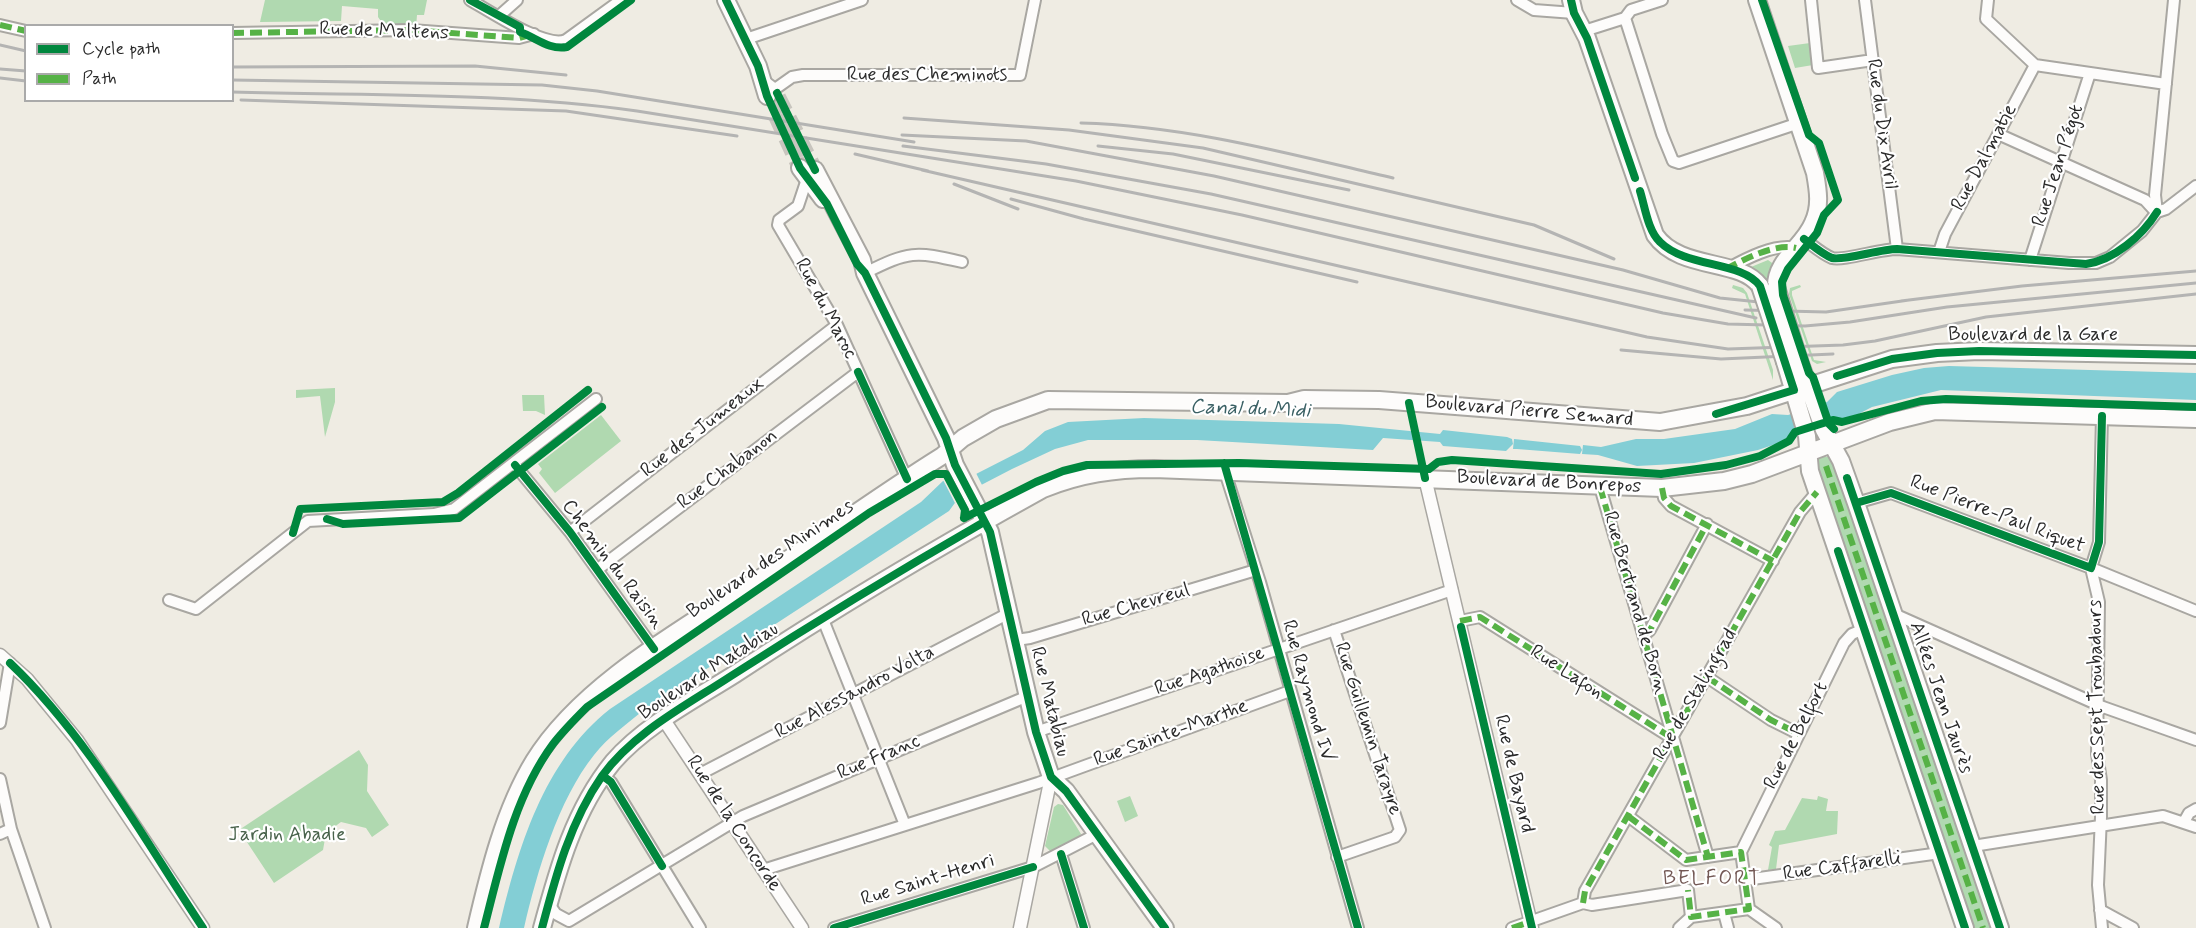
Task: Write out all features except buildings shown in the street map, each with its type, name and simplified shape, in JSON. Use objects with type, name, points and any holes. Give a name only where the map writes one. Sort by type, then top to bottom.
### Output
[{"type":"main road","points":[[726,0],[768,86]]},
{"type":"main road","points":[[1757,0],[1815,172],[1818,194],[1814,222],[1768,286]]},
{"type":"main road","points":[[1572,7],[1584,31],[1655,235],[1660,242],[1676,252],[1750,275],[1768,286],[1803,395],[1810,471],[1965,928]]},
{"type":"main road","name":"Rue Matabiau","points":[[807,173],[840,214],[862,260],[865,273],[952,458],[990,532],[1036,732],[1052,777],[1066,791],[1166,928]]},
{"type":"main road","name":"Boulevard de la Gare","points":[[1803,395],[1892,360],[1937,353],[1979,351],[2196,355]]},
{"type":"main road","name":"Boulevard Pierre Semard","points":[[952,458],[963,438],[996,419],[1048,400],[1288,403],[1304,399],[1363,400],[1660,422],[1803,395]]},
{"type":"main road","name":"Allées Jean Jaurès","points":[[1803,395],[1841,461],[2000,928]]},
{"type":"main road","name":"Boulevard de Bonrepos","points":[[984,522],[1043,489],[1099,471],[1124,469],[1425,478],[1662,488],[1724,481],[1752,474],[1809,453],[1827,438],[1935,411],[2196,419]]},
{"type":"main road","name":"Boulevard des Minimes","points":[[476,928],[506,823],[534,761],[552,735],[586,699],[654,649],[907,479],[952,458]]},
{"type":"main road","name":"Boulevard Matabiau","points":[[542,928],[569,838],[603,776],[628,747],[664,720],[822,617],[984,522]]},
{"type":"street","points":[[470,0],[551,42],[563,41],[621,0]]},
{"type":"street","points":[[499,16],[517,0]]},
{"type":"street","points":[[746,39],[862,0]]},
{"type":"street","name":"Rue des Cheminots","points":[[768,86],[803,75],[1020,75],[1035,0]]},
{"type":"street","points":[[1517,0],[1534,10],[1572,7]]},
{"type":"street","points":[[1584,31],[1625,18],[1631,10],[1662,0]]},
{"type":"street","points":[[1811,0],[1818,68],[1873,60]]},
{"type":"street","name":"Rue du Dix Avril","points":[[1864,0],[1897,249]]},
{"type":"street","points":[[1988,0],[1986,19],[2035,65],[2166,84]]},
{"type":"street","points":[[2157,212],[2154,195],[2174,0]]},
{"type":"street","points":[[1625,18],[1662,134],[1673,161],[1679,163],[1798,123]]},
{"type":"street","points":[[0,25],[24,31]]},
{"type":"street","name":"Rue de Maltens","points":[[234,33],[411,30],[519,38],[534,34]]},
{"type":"street","name":"Rue Dalmatie","points":[[1939,252],[1945,234],[2035,65]]},
{"type":"street","name":"Rue Jean Pégot","points":[[2030,260],[2090,73]]},
{"type":"street","points":[[1998,134],[2145,200],[2157,212]]},
{"type":"street","name":"Rue du Maroc","points":[[807,173],[798,206],[779,220],[778,225],[837,325],[907,479]]},
{"type":"street","points":[[1726,269],[1744,260],[1800,243],[1837,259],[1874,250],[1897,249],[2086,264],[2104,261],[2142,231],[2157,212],[2196,186]]},
{"type":"street","points":[[865,273],[913,253],[962,262]]},
{"type":"street","name":"Rue des Jumeaux","points":[[570,532],[837,325]]},
{"type":"street","name":"Rue Chabanon","points":[[598,569],[858,372]]},
{"type":"street","points":[[169,600],[196,609],[308,521],[449,511],[514,464],[596,399]]},
{"type":"street","name":"Rue des Sept Troubadours","points":[[2102,416],[2099,542],[2091,568],[2098,602],[2097,754],[2101,780],[2099,826],[2102,928]]},
{"type":"street","name":"Chemin du Raisin","points":[[514,464],[570,532],[654,649]]},
{"type":"street","name":"Rue Raymond IV","points":[[1225,472],[1256,570],[1358,928]]},
{"type":"street","name":"Rue de Bayard","points":[[1425,478],[1531,925]]},
{"type":"street","name":"Rue Bertrand de Born","points":[[1600,487],[1708,857]]},
{"type":"street","points":[[1662,488],[1666,502],[1773,561]]},
{"type":"street","name":"Rue de Stalingrad","points":[[1583,903],[1585,891],[1800,512],[1817,492]]},
{"type":"street","name":"Rue Pierre-Paul Riquet","points":[[1856,503],[1891,493],[2091,568],[2130,586],[2196,611]]},
{"type":"street","points":[[1644,634],[1650,630],[1707,524]]},
{"type":"street","name":"Rue Chevreul","points":[[1016,640],[1041,635],[1256,570]]},
{"type":"street","name":"Rue Agathoise","points":[[1036,732],[1452,590]]},
{"type":"street","name":"Rue Alessandro Volta","points":[[700,774],[1010,613]]},
{"type":"street","points":[[1894,614],[2097,704],[2196,740]]},
{"type":"street","points":[[822,617],[905,825]]},
{"type":"street","name":"Rue Lafon","points":[[1460,621],[1480,617],[1672,738]]},
{"type":"street","name":"Rue de Belfort","points":[[1741,852],[1844,643],[1852,634],[1864,629]]},
{"type":"street","name":"Rue Guillemin Tarayre","points":[[1334,630],[1400,830],[1395,837],[1337,857]]},
{"type":"street","points":[[0,723],[3,663]]},
{"type":"street","points":[[3,663],[30,682],[91,759],[203,928]]},
{"type":"street","points":[[1707,677],[1771,720],[1799,734]]},
{"type":"street","name":"Rue Sainte-Marthe","points":[[763,870],[1052,777],[1290,691]]},
{"type":"street","name":"Rue Franc","points":[[572,925],[732,823],[1028,696]]},
{"type":"street","name":"Rue de la Concorde","points":[[664,720],[802,928]]},
{"type":"street","points":[[603,776],[611,782],[699,928]]},
{"type":"street","points":[[1020,928],[1052,777]]},
{"type":"street","points":[[0,779],[11,829],[45,928]]},
{"type":"street","points":[[2184,822],[2188,813],[2196,809]]},
{"type":"street","points":[[1628,816],[1686,860],[1741,852],[1749,909]]},
{"type":"street","points":[[1973,846],[2163,816],[2172,817],[2196,827]]},
{"type":"street","points":[[0,834],[11,829]]},
{"type":"street","name":"Rue Saint-Henri","points":[[834,928],[1033,867],[1096,834]]},
{"type":"street","name":"Rue Caffarelli","points":[[1745,880],[1940,853]]},
{"type":"street","points":[[1061,854],[1084,928]]},
{"type":"street","points":[[1512,928],[1531,925],[1583,903],[1592,905],[1688,890],[1691,917]]},
{"type":"street","points":[[549,904],[556,914],[572,925]]},
{"type":"street","points":[[1679,928],[1691,917],[1749,909],[1776,928]]},
{"type":"street","points":[[2100,910],[2133,928]]},
{"type":"street","points":[[1724,913],[1728,928]]},
{"type":"green space","points":[[265,0],[427,0],[424,15],[417,15],[416,28],[385,27],[378,17],[378,9],[342,6],[341,21],[260,22]]},
{"type":"green space","points":[[1810,43],[1813,65],[1795,68],[1788,46]]},
{"type":"green space","points":[[1768,260],[1775,265],[1767,282],[1751,267]]},
{"type":"green space","points":[[1733,285],[1743,288],[1747,293],[1773,370],[1773,380],[1745,294],[1732,288]]},
{"type":"green space","points":[[1800,285],[1801,287],[1792,291],[1792,295],[1814,360],[1826,362],[1817,364],[1812,361],[1789,294],[1790,288]]},
{"type":"green space","points":[[335,388],[335,402],[325,437],[320,396],[296,398],[296,390]]},
{"type":"green space","points":[[522,395],[544,395],[545,415],[536,411],[523,411]]},
{"type":"green space","points":[[601,415],[621,441],[555,493],[539,473],[542,469],[538,464]]},
{"type":"green space","points":[[1820,457],[1828,457],[1838,472],[1996,928],[1969,928],[1818,480],[1816,462]]},
{"type":"green space","name":"Jardin Abadie","points":[[359,750],[368,765],[367,791],[389,825],[372,837],[366,828],[341,822],[326,833],[323,850],[274,883],[239,830]]},
{"type":"green space","points":[[1130,796],[1138,816],[1125,822],[1117,801]]},
{"type":"green space","points":[[1818,796],[1828,799],[1826,811],[1838,811],[1837,834],[1779,845],[1776,869],[1768,870],[1772,847],[1769,845],[1775,831],[1785,830],[1802,798],[1817,800]]},
{"type":"green space","points":[[1058,804],[1063,805],[1081,834],[1078,839],[1051,852],[1045,846],[1054,807]]},
{"type":"water","points":[[1949,366],[2196,373],[2196,400],[1941,390],[1872,407],[1847,420],[1832,419],[1793,432],[1782,442],[1758,450],[1694,463],[1637,466],[1598,455],[1582,454],[1583,445],[1601,447],[1636,439],[1664,439],[1735,429],[1772,414],[1788,415],[1827,402],[1837,392],[1892,375],[1924,368]]},
{"type":"water","points":[[1144,418],[1339,424],[1440,434],[1443,430],[1507,437],[1512,439],[1513,444],[1506,451],[1443,446],[1440,442],[1383,438],[1373,450],[1197,440],[1088,440],[1055,449],[1012,469],[960,496],[949,511],[645,709],[612,736],[599,748],[581,773],[559,815],[542,861],[524,928],[499,928],[515,867],[536,808],[550,780],[567,754],[587,730],[610,709],[921,502],[943,481],[976,474],[1023,450],[1045,431],[1068,422]]},
{"type":"water","points":[[1514,439],[1580,446],[1582,450],[1580,454],[1513,449]]},
{"type":"pier","points":[[975,471],[983,487],[962,498],[957,507],[942,478]]},
{"type":"tunnel","points":[[778,97],[815,170]]},
{"type":"tunnel","points":[[776,116],[800,168]]},
{"type":"railway","points":[[0,45],[24,51]]},
{"type":"railway","points":[[234,67],[475,66],[566,75]]},
{"type":"railway","points":[[0,69],[24,71]]},
{"type":"railway","points":[[0,78],[24,81]]},
{"type":"railway","points":[[234,80],[542,85],[597,91],[914,142]]},
{"type":"railway","points":[[234,92],[486,98],[637,111],[1076,181],[1242,215],[1663,313],[1728,324],[1805,326],[1850,322],[1947,307],[2196,283]]},
{"type":"railway","points":[[241,100],[566,111],[737,136]]},
{"type":"railway","points":[[904,118],[1069,130],[1203,148],[1534,225],[1614,259]]},
{"type":"railway","points":[[1081,123],[1121,125],[1200,135],[1393,178]]},
{"type":"railway","points":[[902,135],[1026,141],[1214,176],[1623,270],[1720,298],[1778,304]]},
{"type":"railway","points":[[903,146],[1046,164],[1211,194],[1756,318]]},
{"type":"railway","points":[[1098,146],[1173,154],[1349,190]]},
{"type":"railway","points":[[855,154],[928,171]]},
{"type":"railway","points":[[922,170],[1647,337],[1728,349],[1843,345],[1875,341],[1986,317],[2196,294]]},
{"type":"railway","points":[[954,184],[1018,209]]},
{"type":"railway","points":[[1011,199],[1084,219],[1357,282]]},
{"type":"railway","points":[[1901,301],[2022,286],[2196,271]]},
{"type":"railway","points":[[1745,310],[1826,312],[1909,300]]},
{"type":"railway","points":[[1621,350],[1721,359],[1833,354]]},
{"type":"marked path","points":[[0,25],[24,31]]},
{"type":"marked path","points":[[234,33],[411,30],[519,38],[526,36]]},
{"type":"marked path","points":[[1726,269],[1770,250],[1796,248]]},
{"type":"marked path","points":[[1826,466],[1983,928]]},
{"type":"marked path","points":[[1600,487],[1708,857]]},
{"type":"marked path","points":[[1662,488],[1664,498],[1671,506],[1773,561]]},
{"type":"marked path","points":[[1583,903],[1585,891],[1800,512],[1817,492]]},
{"type":"marked path","points":[[1644,635],[1650,630],[1707,524]]},
{"type":"marked path","points":[[1460,621],[1480,617],[1672,738]]},
{"type":"marked path","points":[[1707,677],[1771,720],[1799,734]]},
{"type":"marked path","points":[[1628,816],[1686,860],[1741,852],[1749,909],[1691,917],[1688,890]]},
{"type":"marked path","points":[[1512,928],[1530,922]]},
{"type":"cycle path","points":[[470,0],[520,27],[520,32],[554,47],[567,47],[631,0]]},
{"type":"cycle path","points":[[726,0],[758,66],[767,96],[800,168],[827,204],[857,264],[865,273],[946,438],[955,465],[990,532],[1036,732],[1051,777],[1066,791],[1165,928]]},
{"type":"cycle path","points":[[1571,0],[1574,13],[1587,38],[1635,178]]},
{"type":"cycle path","points":[[1762,0],[1809,135],[1819,143],[1838,200],[1824,215],[1817,233],[1788,269],[1782,282],[1783,295],[1809,373],[1813,377],[1829,424],[1834,429]]},
{"type":"cycle path","points":[[777,93],[815,170]]},
{"type":"cycle path","points":[[1640,191],[1650,225],[1660,242],[1684,256],[1740,272],[1752,278],[1760,286],[1794,390],[1716,414]]},
{"type":"cycle path","points":[[1804,239],[1832,258],[1897,249],[2086,264],[2107,258],[2126,246],[2144,230],[2157,212]]},
{"type":"cycle path","points":[[1837,376],[1892,359],[1937,353],[1979,351],[2196,355]]},
{"type":"cycle path","points":[[858,372],[907,479]]},
{"type":"cycle path","points":[[293,533],[300,509],[443,502],[458,493],[588,390]]},
{"type":"cycle path","points":[[964,518],[1036,482],[1063,471],[1087,465],[1239,463],[1429,469],[1438,462],[1452,460],[1661,474],[1726,465],[1760,456],[1789,441],[1795,432],[1833,420],[1842,422],[1921,401],[1946,399],[2196,407]]},
{"type":"cycle path","points":[[1409,403],[1425,478]]},
{"type":"cycle path","points":[[327,519],[343,524],[459,518],[602,407]]},
{"type":"cycle path","points":[[1856,503],[1891,493],[2091,568],[2099,542],[2102,416]]},
{"type":"cycle path","points":[[1224,463],[1358,928]]},
{"type":"cycle path","points":[[515,465],[570,532],[654,649]]},
{"type":"cycle path","points":[[484,928],[510,833],[528,786],[553,744],[587,707],[869,513],[935,474],[946,474],[965,510],[964,518]]},
{"type":"cycle path","points":[[1847,478],[2000,928]]},
{"type":"cycle path","points":[[542,928],[565,849],[581,812],[602,776],[629,746],[662,720],[763,656],[984,522]]},
{"type":"cycle path","points":[[1838,551],[1965,928]]},
{"type":"cycle path","points":[[1461,627],[1532,928]]},
{"type":"cycle path","points":[[10,663],[39,692],[90,756],[203,928]]},
{"type":"cycle path","points":[[603,776],[611,782],[662,866]]},
{"type":"cycle path","points":[[1061,854],[1084,928]]},
{"type":"cycle path","points":[[834,928],[1033,867]]},
{"type":"district","name":"BELFORT","points":[[1712,880]]},
{"type":"water label","name":"Canal du Midi","points":[[1250,410]]}]
